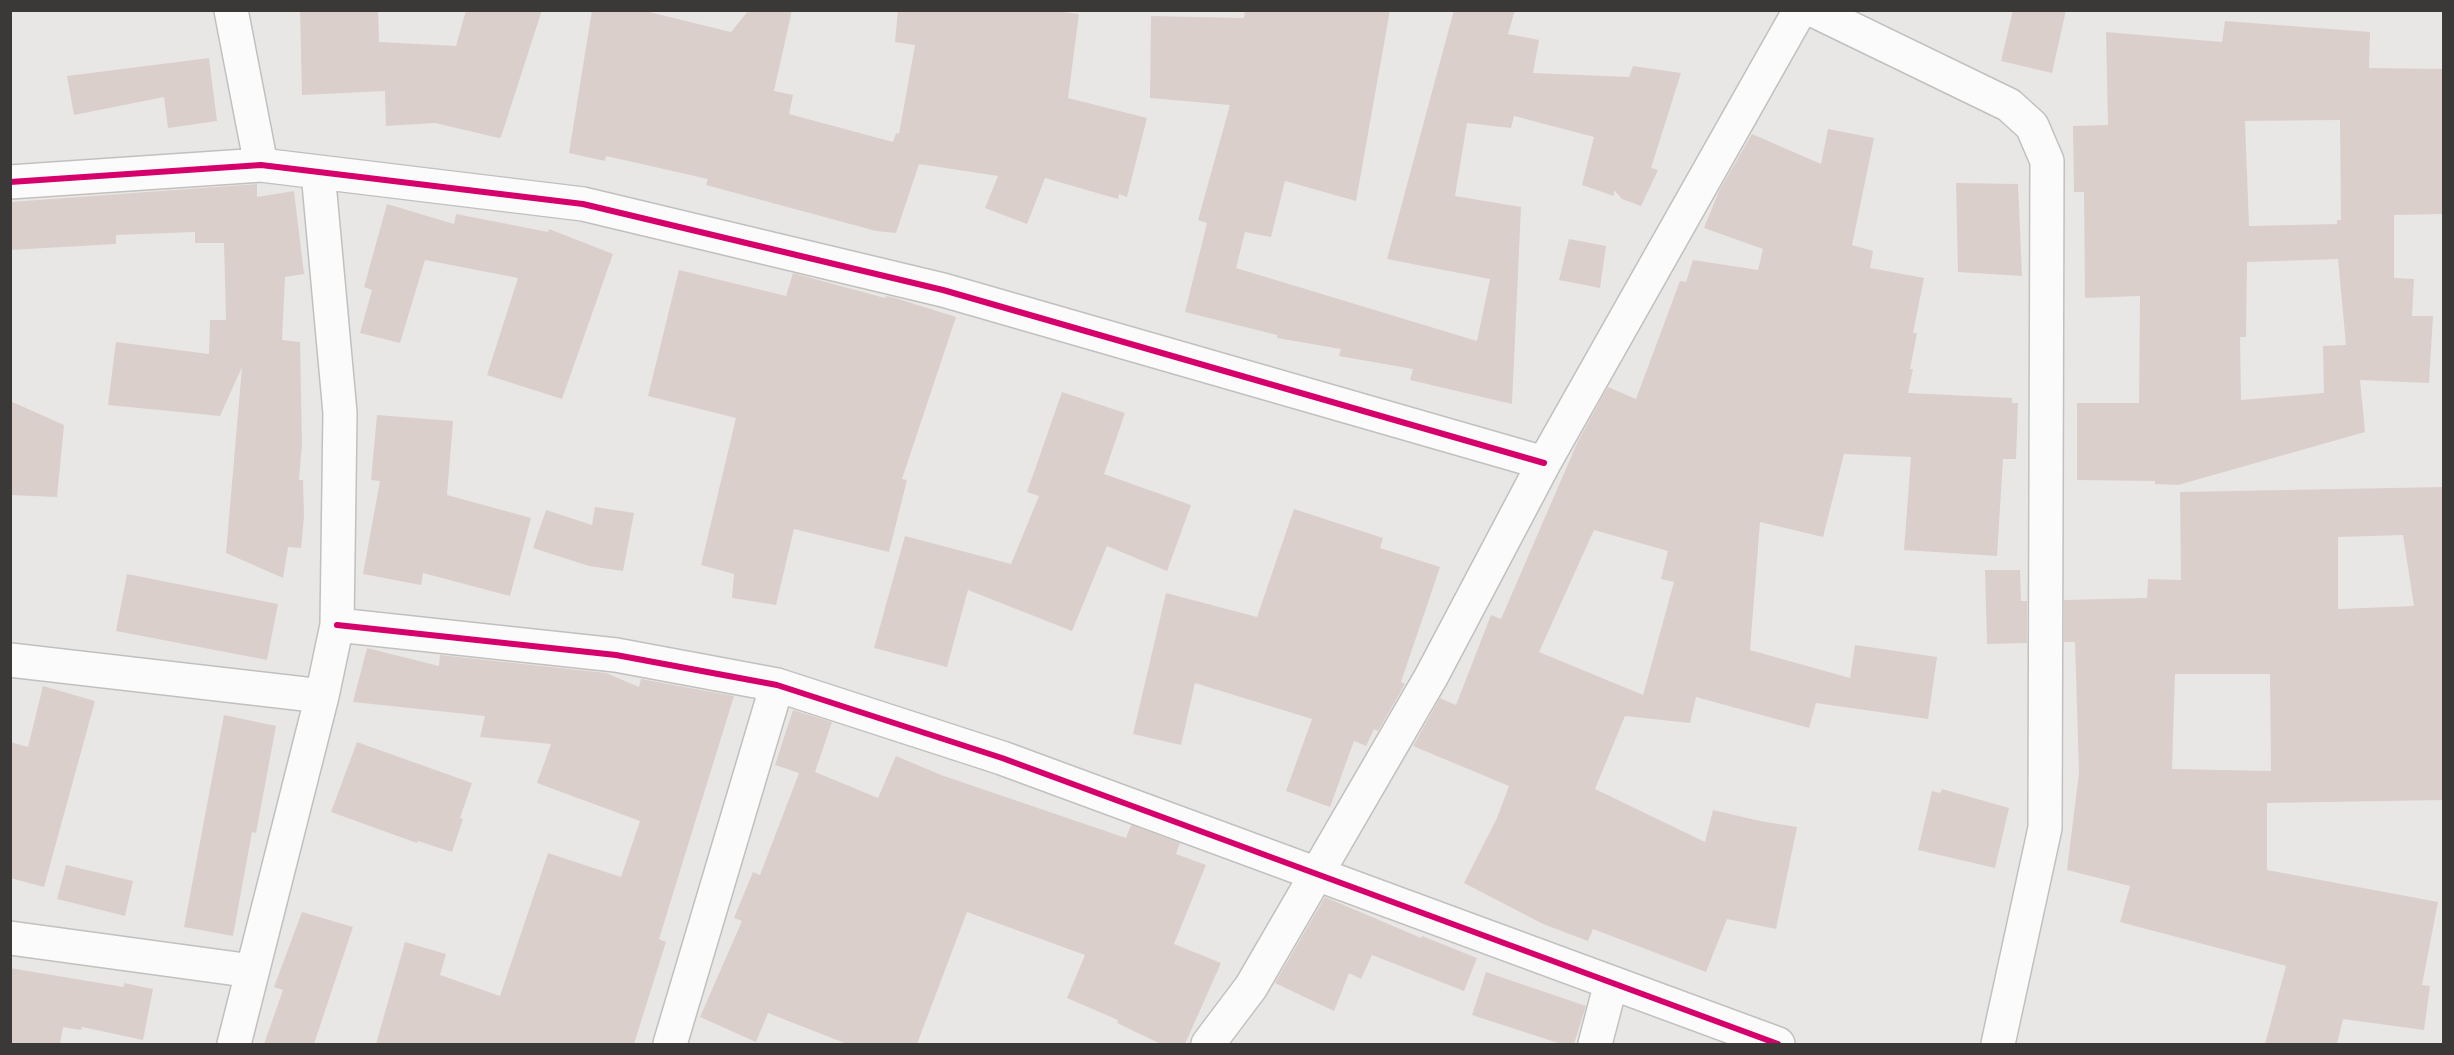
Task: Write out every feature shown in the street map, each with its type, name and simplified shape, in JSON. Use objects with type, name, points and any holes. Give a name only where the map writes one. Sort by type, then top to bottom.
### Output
[{"type":"street","points":[[231,10],[261,165]]},
{"type":"street","points":[[1208,1044],[1251,987],[1431,677],[1544,463],[1800,10]]},
{"type":"street","points":[[1813,10],[2009,105],[2032,126],[2047,161],[2045,828],[1998,1044]]},
{"type":"street","points":[[10,182],[261,165],[583,204],[943,290],[1544,463]]},
{"type":"street","points":[[234,1044],[322,696],[337,625],[340,413],[318,172]]},
{"type":"street","points":[[337,625],[616,655],[777,685],[1002,758],[1778,1044]]},
{"type":"street","points":[[10,660],[322,696]]},
{"type":"street","points":[[670,1044],[777,685]]},
{"type":"street","points":[[10,938],[252,971]]},
{"type":"street","points":[[1595,1044],[1611,983]]},
{"type":"building","points":[[300,10],[378,10],[379,42],[456,46],[466,10],[542,10],[499,138],[435,123],[386,126],[385,91],[302,95]]},
{"type":"building","points":[[592,10],[641,10],[731,32],[749,10],[792,10],[774,91],[793,95],[789,114],[893,142],[896,133],[899,134],[915,45],[895,42],[898,10],[1047,10],[1079,14],[1068,98],[1147,118],[1127,197],[1119,194],[1118,199],[1045,178],[1027,224],[985,208],[998,176],[919,164],[896,233],[876,231],[706,185],[708,179],[606,156],[605,161],[569,153]]},
{"type":"building","points":[[1245,10],[1390,10],[1356,201],[1285,181],[1271,237],[1245,232],[1236,268],[1477,341],[1490,279],[1387,259],[1454,10],[1515,10],[1508,34],[1539,40],[1533,73],[1629,77],[1633,66],[1681,73],[1651,168],[1658,170],[1641,206],[1622,199],[1614,190],[1614,196],[1582,185],[1594,137],[1514,116],[1511,128],[1467,123],[1455,196],[1521,207],[1512,404],[1410,380],[1413,369],[1339,356],[1341,349],[1277,338],[1277,335],[1185,312],[1207,223],[1198,220],[1230,105],[1150,98],[1151,16],[1244,18]]},
{"type":"building","points":[[2013,10],[2066,10],[2052,73],[2001,61]]},
{"type":"building","points":[[2225,21],[2370,32],[2369,68],[2444,69],[2444,214],[2394,215],[2394,278],[2414,279],[2412,316],[2433,316],[2429,383],[2360,380],[2365,432],[2178,485],[2155,484],[2155,481],[2077,480],[2077,403],[2139,403],[2140,296],[2085,298],[2084,192],[2074,192],[2073,126],[2108,125],[2106,32],[2222,42]],"holes":[[[2340,120],[2341,220],[2337,220],[2337,224],[2249,226],[2245,121]],[[2338,259],[2346,345],[2323,346],[2324,393],[2241,400],[2240,337],[2246,337],[2247,262]]]},
{"type":"building","points":[[209,58],[217,121],[168,128],[164,97],[74,115],[67,76]]},
{"type":"building","points":[[1828,129],[1874,138],[1852,245],[1873,251],[1870,268],[1924,278],[1913,333],[1917,333],[1908,393],[2012,398],[2012,403],[2018,403],[2016,459],[2003,459],[1997,556],[1904,550],[1911,457],[1844,454],[1823,537],[1760,522],[1750,650],[1850,678],[1855,645],[1937,657],[1928,719],[1816,703],[1809,728],[1696,697],[1690,723],[1625,716],[1595,789],[1705,842],[1713,810],[1797,827],[1776,929],[1727,919],[1706,972],[1593,929],[1588,941],[1543,924],[1464,883],[1497,818],[1509,786],[1413,746],[1440,698],[1456,705],[1491,615],[1501,619],[1578,441],[1608,387],[1636,399],[1680,281],[1686,282],[1693,260],[1758,270],[1763,249],[1704,228],[1719,191],[1752,134],[1821,164]],"holes":[[[1594,530],[1668,551],[1661,579],[1674,582],[1643,695],[1539,652]]]},
{"type":"building","points":[[1956,183],[2018,184],[2022,276],[1958,272]]},
{"type":"building","points":[[257,184],[257,197],[294,191],[304,274],[285,277],[282,340],[300,342],[302,443],[299,480],[303,480],[304,516],[301,548],[288,547],[283,578],[226,553],[242,367],[220,416],[108,405],[116,342],[209,354],[210,320],[226,320],[224,243],[195,243],[195,232],[116,235],[116,244],[10,250],[10,202]]},
{"type":"building","points":[[387,204],[454,224],[456,214],[548,232],[549,229],[613,254],[562,399],[487,375],[518,278],[425,260],[400,343],[360,333],[372,290],[364,287]]},
{"type":"building","points":[[1569,239],[1606,246],[1600,288],[1559,280]]},
{"type":"building","points":[[679,270],[786,296],[793,273],[885,298],[886,296],[892,297],[956,317],[902,479],[907,480],[889,552],[794,529],[776,605],[732,598],[734,574],[701,565],[736,418],[648,396]]},
{"type":"building","points":[[1062,392],[1125,413],[1104,474],[1191,505],[1167,571],[1107,546],[1072,631],[968,590],[947,667],[874,648],[905,536],[1011,564],[1039,496],[1027,492]]},
{"type":"building","points":[[10,401],[64,425],[57,497],[10,495]]},
{"type":"building","points":[[377,415],[453,421],[447,495],[531,518],[510,596],[423,573],[421,585],[363,574],[380,481],[371,480]]},
{"type":"building","points":[[2444,487],[2444,800],[2267,803],[2267,870],[2438,902],[2422,985],[2430,986],[2424,1030],[2343,1019],[2337,1044],[2265,1044],[2286,966],[2120,922],[2130,886],[2067,870],[2079,773],[2075,642],[2064,642],[2064,600],[2147,598],[2148,579],[2181,580],[2180,492]],"holes":[[[2403,535],[2414,606],[2338,609],[2338,537]],[[2175,674],[2270,674],[2271,771],[2172,769]]]},
{"type":"building","points":[[595,507],[634,513],[623,571],[589,566],[533,548],[546,510],[592,525]]},
{"type":"building","points":[[1294,509],[1383,538],[1380,548],[1440,567],[1401,682],[1405,684],[1378,731],[1374,729],[1366,746],[1354,741],[1330,807],[1286,791],[1312,719],[1195,683],[1181,745],[1133,734],[1166,593],[1257,617]]},
{"type":"building","points":[[1985,570],[2020,570],[2021,601],[2027,601],[2027,643],[1987,644]]},
{"type":"building","points":[[127,574],[278,604],[267,660],[116,631]]},
{"type":"building","points":[[367,648],[439,666],[440,655],[606,673],[639,687],[641,679],[734,696],[659,939],[666,942],[634,1044],[376,1044],[405,942],[446,954],[440,975],[500,996],[548,853],[621,877],[640,821],[537,783],[551,744],[480,737],[485,716],[353,702]]},
{"type":"building","points":[[43,686],[95,701],[44,887],[10,878],[10,742],[28,747]]},
{"type":"building","points":[[793,710],[832,722],[815,772],[878,798],[896,756],[941,775],[1126,838],[1131,825],[1180,843],[1176,854],[1206,865],[1174,944],[1221,963],[1185,1044],[1161,1044],[1117,1023],[1118,1020],[1067,998],[1085,955],[967,912],[917,1044],[847,1044],[768,1013],[756,1042],[700,1017],[742,921],[734,918],[753,872],[760,875],[799,773],[775,765]]},
{"type":"building","points":[[224,715],[276,726],[256,833],[252,832],[233,936],[184,927]]},
{"type":"building","points":[[357,742],[472,783],[452,852],[418,841],[417,843],[331,812]]},
{"type":"building","points":[[1942,789],[2009,808],[1995,868],[1918,850],[1932,791],[1940,793]]},
{"type":"building","points":[[66,865],[133,881],[125,916],[57,899]]},
{"type":"building","points":[[1325,897],[1421,938],[1422,936],[1477,958],[1464,991],[1372,955],[1361,979],[1349,973],[1334,1011],[1275,983]]},
{"type":"building","points":[[302,912],[353,927],[314,1044],[264,1044],[283,990],[274,987]]},
{"type":"building","points":[[10,968],[124,987],[124,983],[153,989],[143,1040],[82,1027],[81,1030],[63,1027],[60,1044],[10,1044]]},
{"type":"building","points":[[1486,972],[1586,1006],[1574,1044],[1561,1044],[1472,1015]]},
{"type":"cycle path","points":[[10,182],[261,165],[583,204],[943,290],[1544,463]]},
{"type":"cycle path","points":[[337,625],[616,655],[777,685],[1002,758],[1778,1044]]}]
